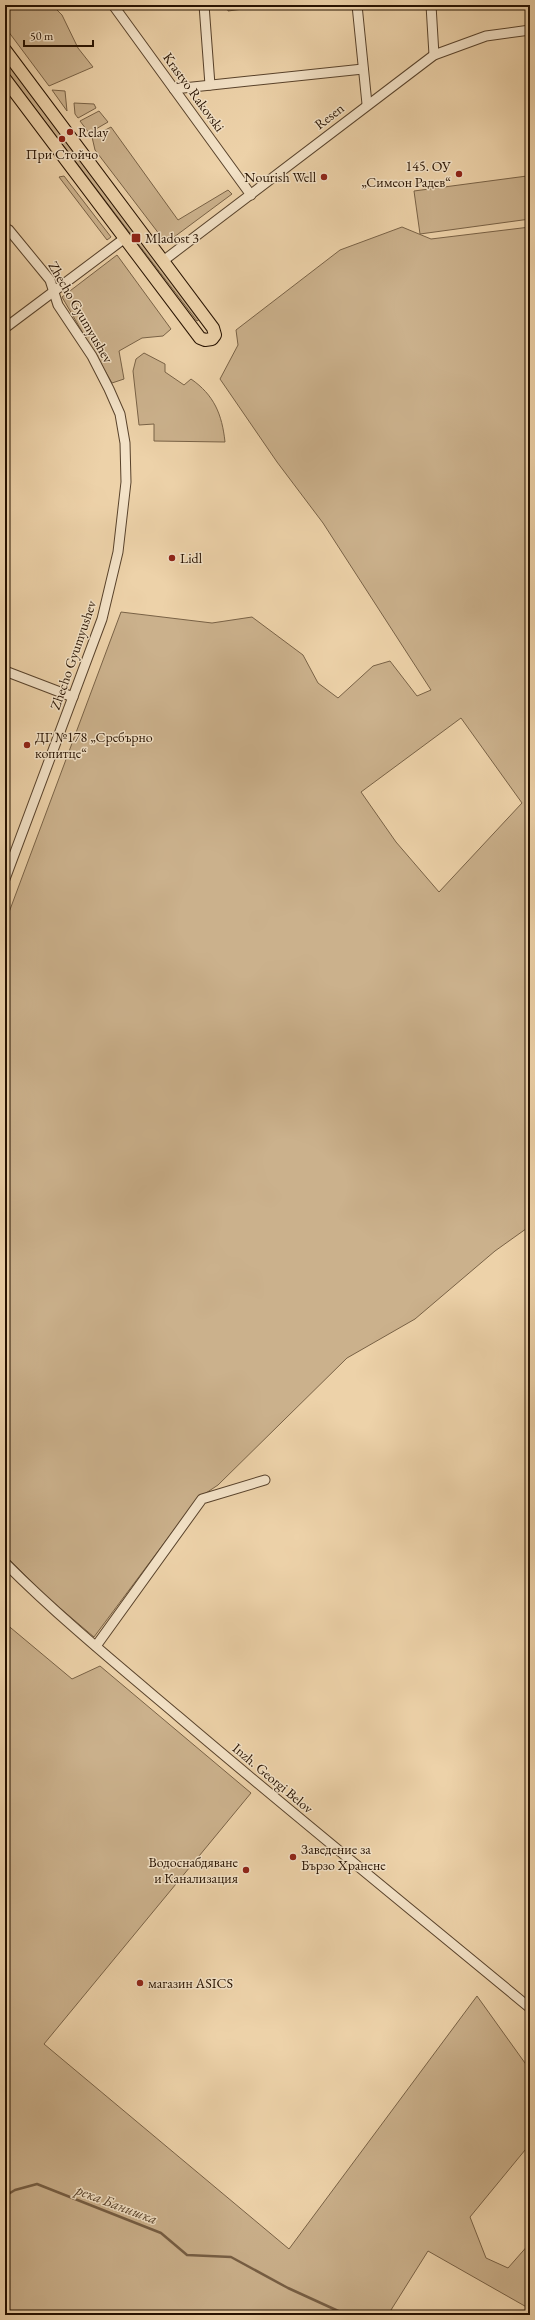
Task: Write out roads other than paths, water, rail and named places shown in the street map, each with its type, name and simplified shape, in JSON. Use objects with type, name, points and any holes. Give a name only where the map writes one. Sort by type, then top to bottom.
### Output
[{"type":"main road","points":[[5,50],[214,330],[215,335],[212,339],[205,340],[200,338],[5,79]]},
{"type":"street","name":"Krastyo Rakovski","points":[[113,5],[251,195]]},
{"type":"street","points":[[204,5],[210,85]]},
{"type":"street","points":[[357,5],[367,104]]},
{"type":"street","points":[[431,5],[434,54]]},
{"type":"street","name":"Resen","points":[[163,261],[434,54],[486,36],[530,30]]},
{"type":"street","points":[[174,89],[363,69]]},
{"type":"street","name":"Zhecho Gyumyushev","points":[[5,228],[9,230],[50,280],[58,305],[92,356],[109,389],[120,414],[125,444],[126,482],[118,552],[102,619],[5,879]]},
{"type":"street","points":[[5,328],[125,238]]},
{"type":"street","points":[[5,671],[73,697]]},
{"type":"street","points":[[96,1646],[202,1499],[265,1480]]},
{"type":"street","name":"Inzh. Georgi Belov","points":[[5,1563],[38,1596],[274,1798],[530,2008]]},
{"type":"waterway","name":"река Банишка","points":[[5,2196],[15,2190],[37,2184],[161,2233],[187,2255],[231,2257],[288,2288],[347,2315]]},
{"type":"place","name":"Relay","points":[[70,132]]},
{"type":"place","name":"При Стойчо","points":[[62,139]]},
{"type":"place","name":"145. ОУ „Симеон Радев“","points":[[459,174]]},
{"type":"place","name":"Nourish Well","points":[[324,177]]},
{"type":"place","name":"Mladost 3","points":[[136,238]]},
{"type":"place","name":"Lidl","points":[[172,558]]},
{"type":"place","name":"ДГ №178 „Сребърно копитце“","points":[[27,745]]},
{"type":"place","name":"Заведение за Бързо Хранене","points":[[293,1857]]},
{"type":"place","name":"Водоснабдяване и Канализация","points":[[246,1870]]},
{"type":"place","name":"магазин ASICS","points":[[140,1983]]}]
